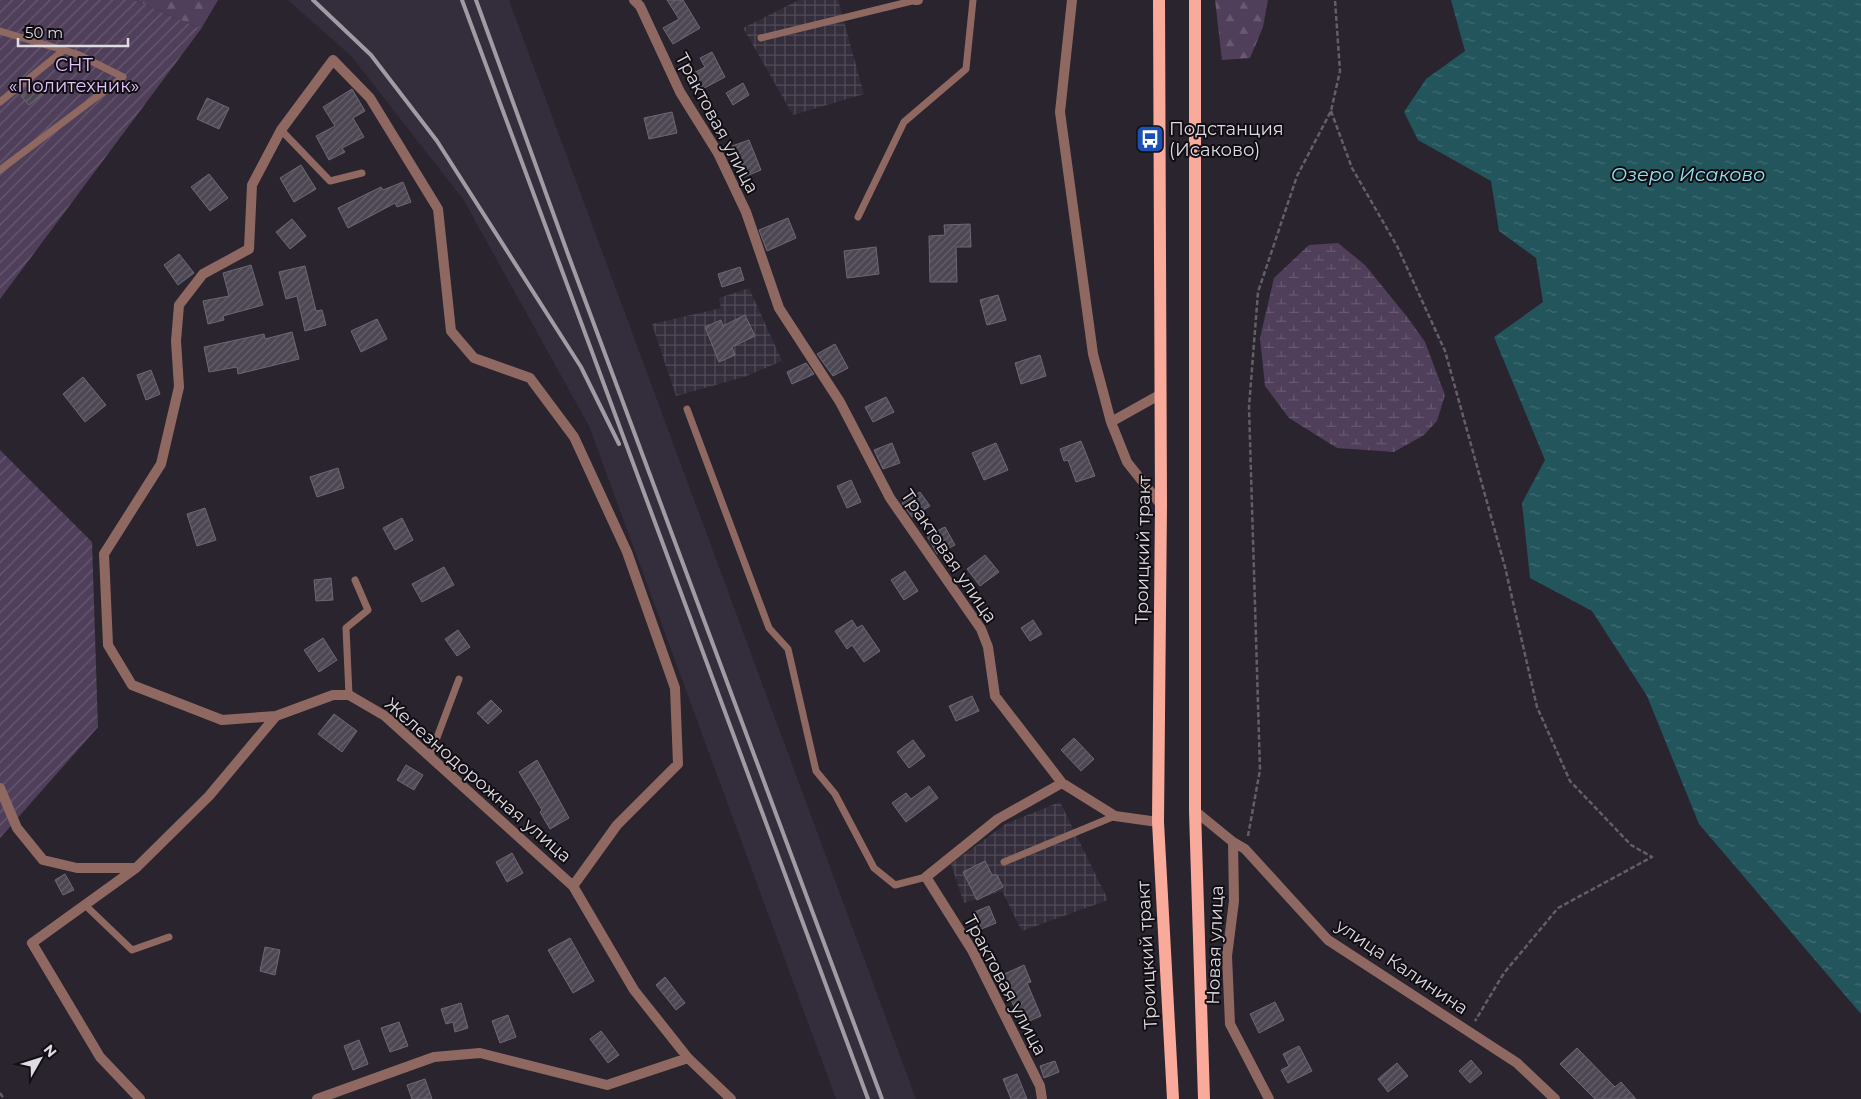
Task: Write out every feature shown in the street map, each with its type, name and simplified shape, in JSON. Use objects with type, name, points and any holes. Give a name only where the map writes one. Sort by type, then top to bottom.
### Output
[{"type":"main road","name":"Троицкий тракт","points":[[1159,0],[1161,505],[1158,822],[1173,1099]]},
{"type":"main road","points":[[1195,0],[1195,811],[1204,1099]]},
{"type":"street","name":"Трактовая улица","points":[[634,0],[640,6],[680,92],[718,153],[746,212],[779,308],[840,402],[890,498],[980,629],[988,647],[996,696],[1062,783]]},
{"type":"street","points":[[1072,0],[1060,112],[1093,354],[1111,422],[1127,462],[1161,505]]},
{"type":"street","name":"Железнодорожная улица","points":[[573,886],[617,825],[678,764],[675,688],[627,552],[574,437],[530,378],[474,358],[451,331],[438,209],[370,98],[333,60],[281,130],[252,185],[249,249],[202,274],[179,305],[176,342],[178,387],[161,464],[104,554],[108,645],[132,686],[222,720],[276,716],[333,695],[350,695],[385,716],[573,886],[634,990],[688,1058],[731,1099]]},
{"type":"street","points":[[1111,422],[1161,394]]},
{"type":"street","name":"Железнодорожная улица","points":[[140,1099],[100,1057],[32,943],[136,868],[209,796],[276,716]]},
{"type":"street","points":[[926,877],[998,819],[1062,783],[1115,816],[1158,822]]},
{"type":"street","points":[[0,788],[17,828],[43,860],[77,868],[136,868]]},
{"type":"street","name":"улица Калинина","points":[[1195,811],[1233,842],[1245,849],[1328,940],[1517,1062],[1555,1099]]},
{"type":"street","name":"Новая улица","points":[[1233,842],[1234,901],[1227,956],[1230,1024],[1269,1099]]},
{"type":"street","name":"Трактовая улица","points":[[926,877],[972,950],[1040,1086],[1042,1099]]},
{"type":"street","points":[[317,1099],[434,1057],[480,1053],[607,1085],[688,1058]]},
{"type":"lane","points":[[760,38],[916,0]]},
{"type":"lane","points":[[858,217],[904,122],[966,69],[973,0]]},
{"type":"lane","points":[[0,31],[77,54],[123,77],[0,170]]},
{"type":"lane","points":[[0,102],[64,50]]},
{"type":"lane","points":[[281,130],[330,181],[362,173]]},
{"type":"lane","points":[[686,409],[769,628],[788,649],[816,771],[835,794],[874,868],[895,885],[926,877]]},
{"type":"lane","points":[[350,695],[346,628],[368,610],[354,580]]},
{"type":"lane","points":[[430,756],[458,679]]},
{"type":"lane","points":[[1004,862],[1115,816]]},
{"type":"lane","points":[[85,905],[132,950],[169,937]]},
{"type":"path","points":[[1245,849],[1260,770],[1249,407],[1258,292],[1296,176],[1331,111],[1340,71],[1335,0]]},
{"type":"path","points":[[1331,111],[1352,168],[1397,246],[1445,351],[1505,567],[1537,707],[1570,781],[1631,845],[1652,857],[1558,908],[1504,973],[1469,1031]]},
{"type":"path","points":[[0,1093],[4,1099]]},
{"type":"shaded area","points":[[288,0],[509,0],[916,1099],[836,1099],[589,426],[463,199],[351,56]]},
{"type":"shaded area","points":[[799,0],[838,0],[864,94],[793,115],[743,28]]},
{"type":"shaded area","points":[[749,288],[782,361],[744,377],[676,396],[652,324],[721,308],[719,298]]},
{"type":"shaded area","points":[[1060,802],[1108,900],[1022,931],[1002,891],[964,903],[951,864],[1007,823]]},
{"type":"green space","name":"СНТ «Политехник»","points":[[0,0],[134,0],[201,29],[0,299]]},
{"type":"green space","points":[[134,0],[218,0],[201,29]]},
{"type":"green space","points":[[1215,0],[1268,0],[1263,27],[1250,58],[1222,60]]},
{"type":"green space","points":[[1338,243],[1365,265],[1425,342],[1445,395],[1437,421],[1424,435],[1394,452],[1337,448],[1289,418],[1265,386],[1260,338],[1274,278],[1309,245]]},
{"type":"green space","points":[[0,450],[92,542],[98,727],[0,838]]},
{"type":"water","name":"Озеро Исаково","points":[[1451,0],[1861,0],[1861,1014],[1699,824],[1647,696],[1592,611],[1530,578],[1522,503],[1545,460],[1494,337],[1543,302],[1536,258],[1499,231],[1491,181],[1418,140],[1404,112],[1426,79],[1465,51]]},
{"type":"building","points":[[667,0],[683,0],[700,28],[673,44],[663,28],[679,19]]},
{"type":"building","points":[[712,52],[725,77],[697,92],[688,76],[705,67],[700,58]]},
{"type":"building","points":[[36,83],[44,93],[29,105],[21,96]]},
{"type":"building","points":[[743,83],[749,95],[733,105],[726,93]]},
{"type":"building","points":[[352,89],[365,111],[353,118],[364,137],[342,148],[345,152],[329,160],[316,136],[335,126],[323,107]]},
{"type":"building","points":[[207,98],[229,108],[219,129],[197,119]]},
{"type":"building","points":[[672,112],[677,133],[649,139],[644,118]]},
{"type":"building","points":[[749,140],[761,170],[744,177],[732,146]]},
{"type":"building","points":[[301,165],[316,189],[294,202],[280,178]]},
{"type":"building","points":[[209,174],[228,198],[210,211],[191,187]]},
{"type":"building","points":[[403,182],[411,202],[397,207],[395,203],[348,228],[338,208],[381,187],[383,190]]},
{"type":"building","points":[[788,218],[796,238],[767,251],[759,230]]},
{"type":"building","points":[[292,219],[306,236],[290,249],[276,232]]},
{"type":"building","points":[[970,224],[971,247],[956,247],[957,282],[930,282],[929,236],[945,235],[944,225]]},
{"type":"building","points":[[876,247],[879,274],[847,278],[844,251]]},
{"type":"building","points":[[179,254],[194,273],[178,285],[164,265]]},
{"type":"building","points":[[251,265],[263,305],[223,316],[224,320],[208,324],[203,301],[229,296],[223,273]]},
{"type":"building","points":[[305,266],[316,311],[322,310],[326,325],[305,331],[297,296],[286,299],[279,272]]},
{"type":"building","points":[[740,267],[744,280],[722,287],[718,274]]},
{"type":"building","points":[[998,295],[1006,320],[987,325],[980,300]]},
{"type":"building","points":[[745,315],[755,336],[732,347],[735,355],[719,362],[705,327],[721,320],[723,326]]},
{"type":"building","points":[[377,319],[387,339],[361,352],[351,331]]},
{"type":"building","points":[[292,332],[299,359],[238,374],[237,367],[209,372],[204,347],[264,334],[265,339]]},
{"type":"building","points":[[835,344],[848,368],[833,376],[817,354]]},
{"type":"building","points":[[1040,355],[1046,376],[1021,384],[1015,363]]},
{"type":"building","points":[[806,363],[814,374],[792,384],[787,372]]},
{"type":"building","points":[[151,370],[160,394],[146,400],[137,375]]},
{"type":"building","points":[[83,377],[106,405],[85,422],[63,394]]},
{"type":"building","points":[[886,397],[894,412],[873,422],[865,407]]},
{"type":"building","points":[[1081,441],[1095,476],[1076,482],[1068,460],[1064,461],[1060,449]]},
{"type":"building","points":[[892,443],[900,463],[883,469],[874,450]]},
{"type":"building","points":[[996,443],[1008,470],[984,480],[972,453]]},
{"type":"building","points":[[338,468],[344,488],[317,497],[310,477]]},
{"type":"building","points":[[851,480],[861,502],[847,508],[837,486]]},
{"type":"building","points":[[920,492],[930,506],[912,517],[902,503]]},
{"type":"building","points":[[205,508],[216,540],[197,546],[187,514]]},
{"type":"building","points":[[402,518],[413,540],[395,550],[383,528]]},
{"type":"building","points":[[945,527],[955,545],[937,554],[927,536]]},
{"type":"building","points":[[985,555],[999,572],[980,586],[967,569]]},
{"type":"building","points":[[444,567],[454,585],[422,602],[412,584]]},
{"type":"building","points":[[905,571],[918,591],[904,600],[891,580]]},
{"type":"building","points":[[331,578],[333,600],[316,601],[314,580]]},
{"type":"building","points":[[852,620],[857,628],[862,625],[880,651],[864,662],[852,645],[847,649],[835,631]]},
{"type":"building","points":[[1033,620],[1042,634],[1030,641],[1021,628]]},
{"type":"building","points":[[458,630],[470,647],[457,656],[445,639]]},
{"type":"building","points":[[323,638],[337,660],[319,672],[304,650]]},
{"type":"building","points":[[972,696],[979,711],[956,721],[949,706]]},
{"type":"building","points":[[491,700],[502,711],[488,724],[477,713]]},
{"type":"building","points":[[334,714],[357,731],[342,752],[318,734]]},
{"type":"building","points":[[1074,738],[1094,759],[1081,771],[1061,750]]},
{"type":"building","points":[[913,740],[925,756],[909,768],[897,752]]},
{"type":"building","points":[[537,760],[569,818],[550,829],[540,812],[542,810],[519,772]]},
{"type":"building","points":[[406,765],[423,775],[414,790],[397,780]]},
{"type":"building","points":[[929,786],[938,798],[906,822],[892,803],[906,793],[911,799]]},
{"type":"building","points":[[512,853],[523,873],[507,882],[496,862]]},
{"type":"building","points":[[985,861],[992,875],[997,875],[1003,887],[977,900],[963,872]]},
{"type":"building","points":[[65,874],[74,890],[63,895],[55,880]]},
{"type":"building","points":[[989,906],[996,923],[979,930],[972,913]]},
{"type":"building","points":[[570,938],[594,981],[573,993],[548,950]]},
{"type":"building","points":[[265,947],[280,950],[275,975],[260,971]]},
{"type":"building","points":[[1024,965],[1031,982],[1027,983],[1041,1016],[1022,1024],[1000,976]]},
{"type":"building","points":[[665,977],[685,1003],[676,1010],[656,985]]},
{"type":"building","points":[[1275,1002],[1284,1020],[1259,1033],[1250,1014]]},
{"type":"building","points":[[461,1003],[468,1028],[455,1032],[453,1022],[446,1024],[441,1009]]},
{"type":"building","points":[[508,1015],[516,1037],[500,1043],[492,1021]]},
{"type":"building","points":[[399,1022],[408,1046],[390,1052],[381,1028]]},
{"type":"building","points":[[601,1031],[619,1055],[608,1063],[590,1039]]},
{"type":"building","points":[[359,1040],[368,1064],[353,1070],[344,1046]]},
{"type":"building","points":[[1299,1046],[1312,1071],[1288,1083],[1281,1070],[1289,1066],[1283,1054]]},
{"type":"building","points":[[1577,1048],[1615,1087],[1621,1082],[1636,1099],[1595,1099],[1560,1064]]},
{"type":"building","points":[[1471,1060],[1482,1073],[1470,1083],[1459,1071]]},
{"type":"building","points":[[1055,1061],[1059,1072],[1044,1078],[1040,1066]]},
{"type":"building","points":[[1397,1063],[1408,1076],[1388,1092],[1378,1079]]},
{"type":"building","points":[[1017,1074],[1027,1099],[1011,1099],[1003,1079]]},
{"type":"building","points":[[425,1079],[432,1099],[412,1099],[407,1085]]},
{"type":"railway","points":[[313,0],[371,55],[437,141],[581,367],[619,444]]},
{"type":"railway","points":[[462,0],[868,1099]]},
{"type":"railway","points":[[476,0],[569,257],[882,1099]]},
{"type":"place","name":"Подстанция (Исаково)","points":[[1150,139]]}]
